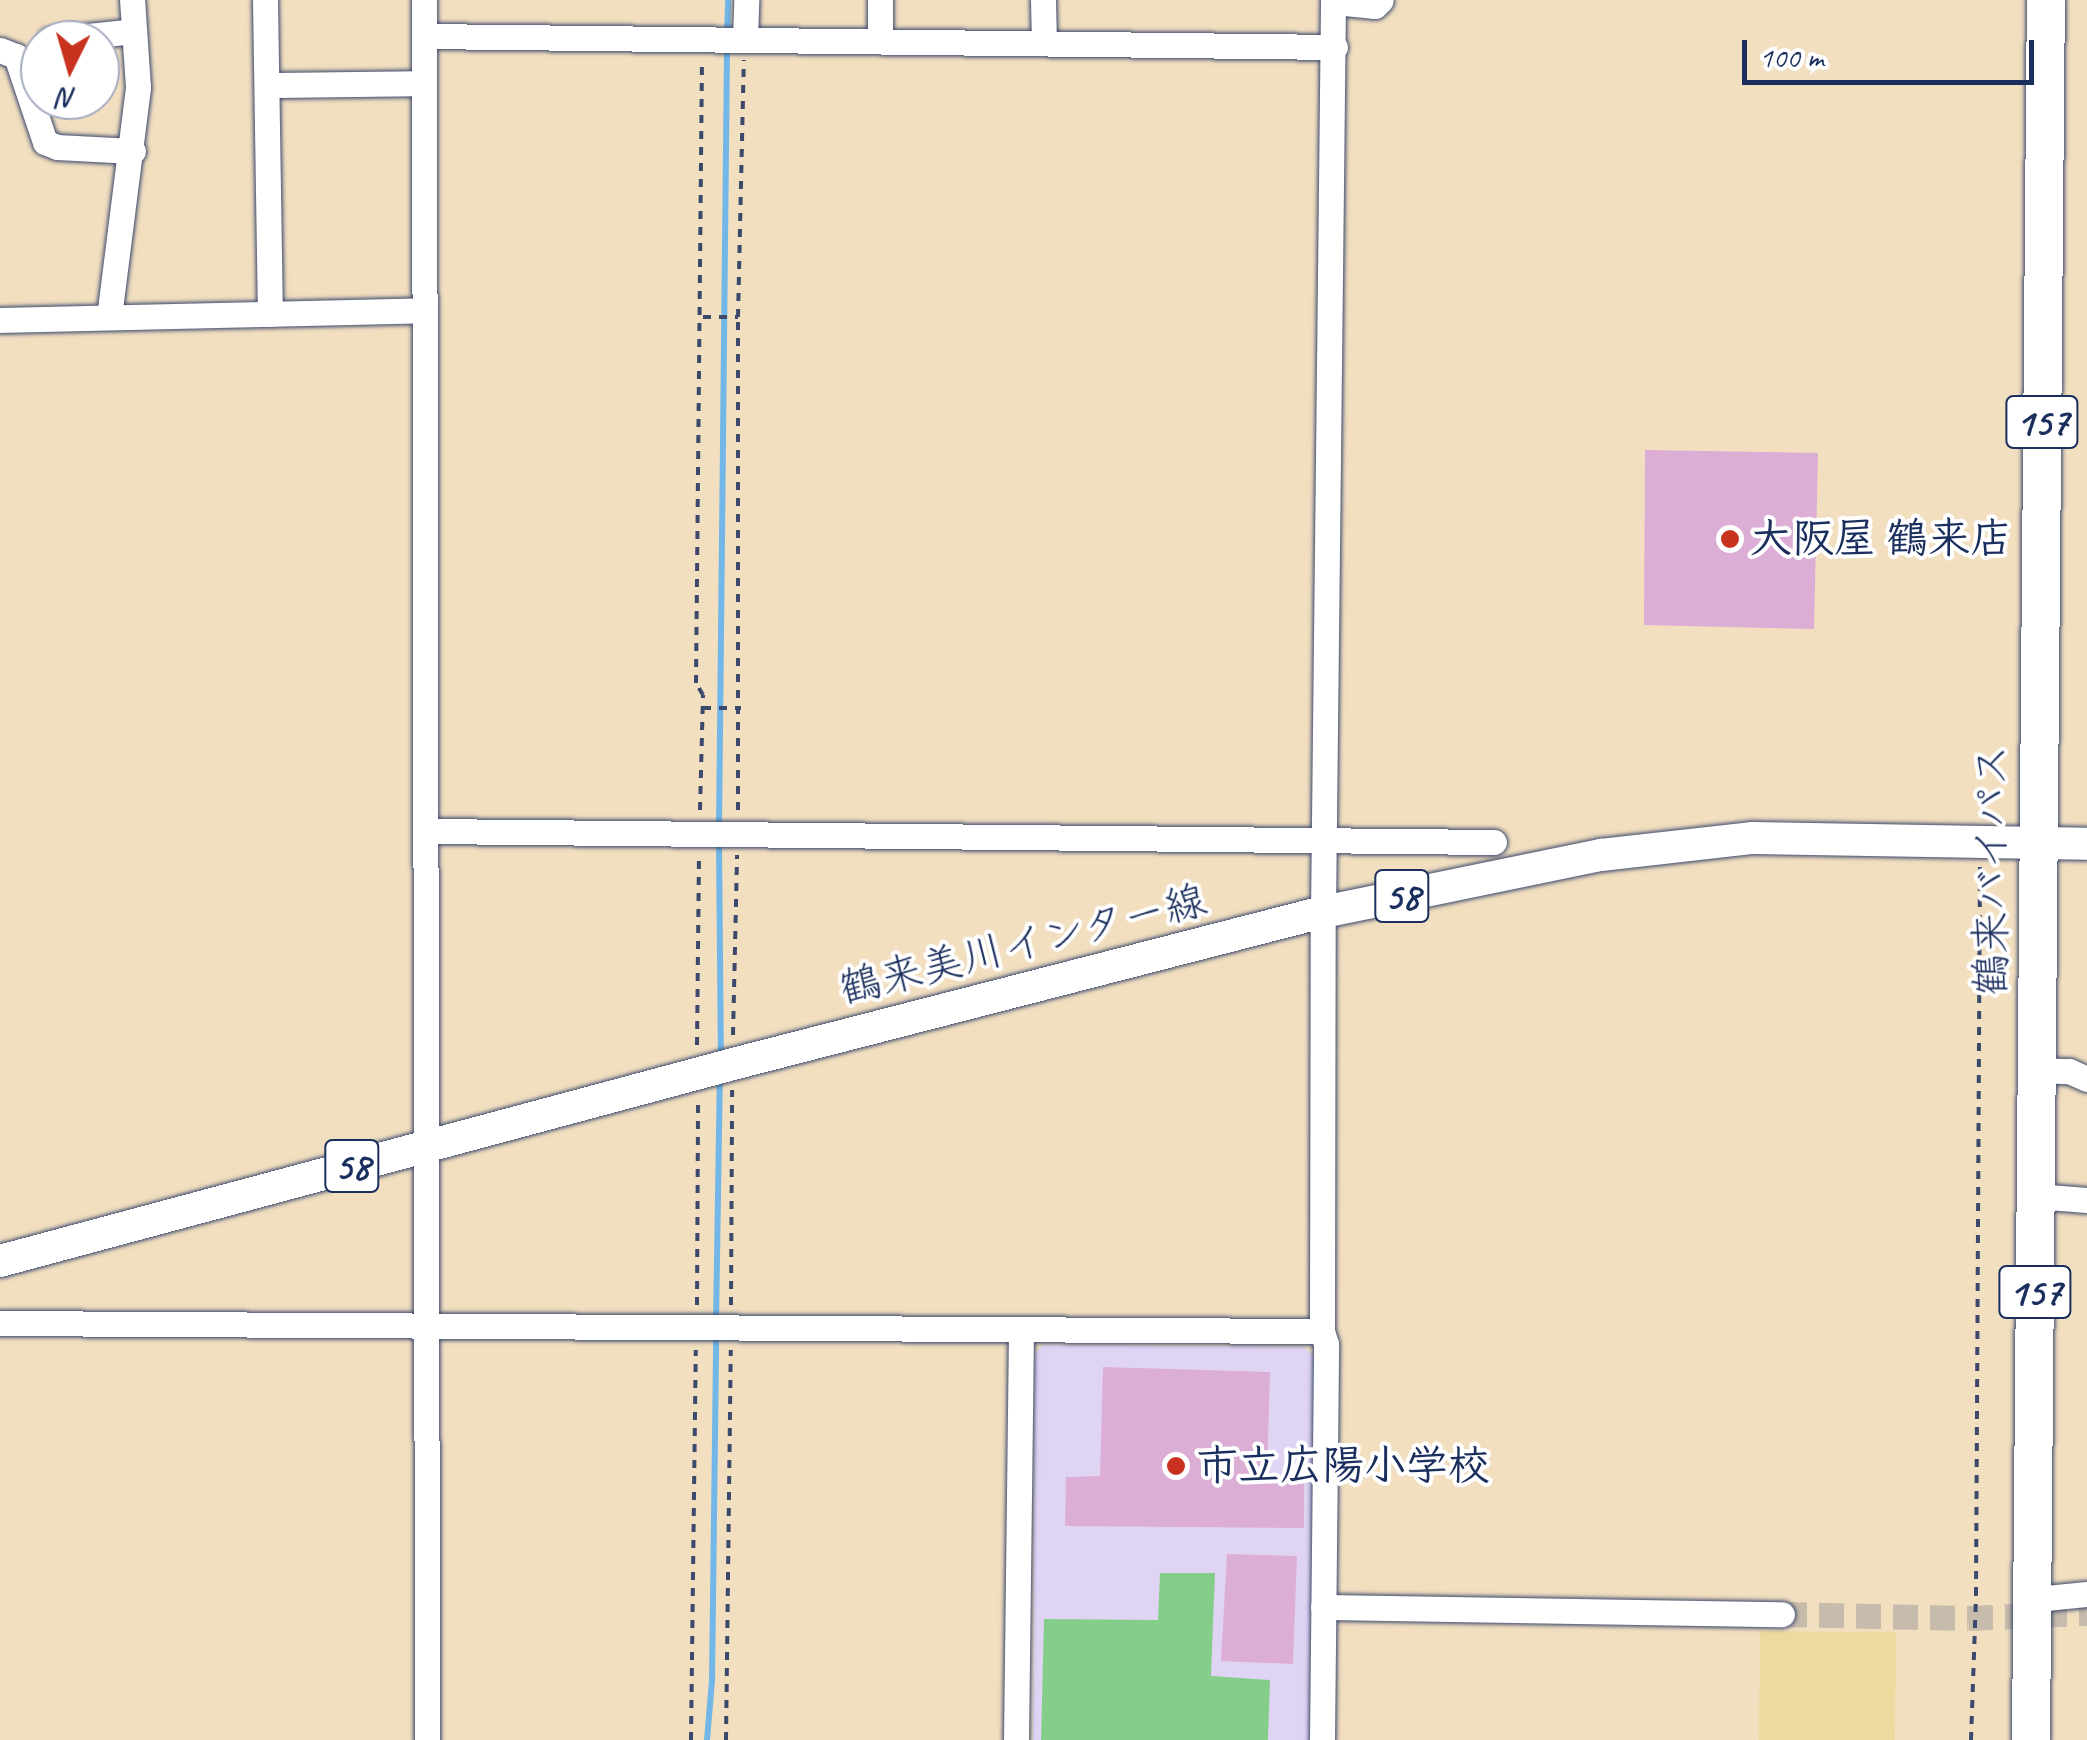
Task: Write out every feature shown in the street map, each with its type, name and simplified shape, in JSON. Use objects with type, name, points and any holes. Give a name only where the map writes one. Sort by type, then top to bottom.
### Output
[{"type":"highway","name":"鶴来バイパス","points":[[2031,1740],[2036,1599],[2036,844],[2046,0]]},
{"type":"main road","name":"鶴来美川インター線","points":[[0,1262],[712,1070],[1323,912],[1601,855],[1753,838],[2087,844]]},
{"type":"street","points":[[109,318],[133,151],[138,87],[132,0]]},
{"type":"street","points":[[266,0],[270,314]]},
{"type":"street","points":[[424,0],[427,1740]]},
{"type":"street","points":[[725,38],[746,0]]},
{"type":"street","points":[[880,0],[880,40]]},
{"type":"street","points":[[1043,0],[1044,43]]},
{"type":"street","points":[[1322,1740],[1326,1344],[1322,1331],[1323,912],[1327,838],[1334,1],[1376,6],[1381,0]]},
{"type":"street","points":[[120,33],[134,32]]},
{"type":"street","points":[[424,36],[1334,47]]},
{"type":"street","points":[[8,53],[44,142],[58,147],[133,151]]},
{"type":"street","points":[[267,85],[424,83]]},
{"type":"street","points":[[0,320],[425,310]]},
{"type":"street","points":[[427,831],[1494,842]]},
{"type":"street","points":[[2035,1070],[2069,1071],[2087,1079]]},
{"type":"street","points":[[2034,1196],[2087,1200]]},
{"type":"street","points":[[0,1323],[1322,1331]]},
{"type":"street","points":[[1016,1740],[1021,1329]]},
{"type":"street","points":[[2036,1599],[2087,1594]]},
{"type":"street","points":[[1323,1607],[1782,1614]]},
{"type":"path","points":[[725,38],[698,312],[701,316],[696,683],[703,695],[699,832],[712,1070],[714,1327],[726,1740]]},
{"type":"path","points":[[691,1740],[714,1327],[712,1070],[737,833],[737,317],[725,38]]},
{"type":"path","points":[[701,316],[737,317]]},
{"type":"path","points":[[703,708],[739,708]]},
{"type":"path","points":[[1971,1740],[1976,1594],[1980,842]]},
{"type":"shaded area","points":[[1043,1345],[1304,1347],[1314,1356],[1309,1740],[1033,1740],[1035,1354]]},
{"type":"green space","points":[[1160,1573],[1215,1573],[1211,1676],[1270,1680],[1268,1740],[1041,1740],[1044,1619],[1158,1620]]},
{"type":"sand","points":[[1760,1631],[1896,1632],[1895,1740],[1759,1740]]},
{"type":"building","name":"大阪屋 鶴来店","points":[[1645,450],[1818,453],[1814,629],[1644,625]]},
{"type":"building","points":[[1103,1367],[1270,1372],[1267,1476],[1304,1478],[1304,1528],[1065,1526],[1066,1477],[1100,1476]]},
{"type":"building","points":[[1227,1554],[1297,1556],[1293,1664],[1221,1661]]},
{"type":"waterway","points":[[727,34],[728,0]]},
{"type":"waterway","points":[[719,829],[727,46]]},
{"type":"waterway","points":[[719,841],[721,1059]]},
{"type":"waterway","points":[[716,1323],[720,1076]]},
{"type":"waterway","points":[[707,1740],[712,1681],[716,1336]]},
{"type":"tunnel","points":[[1782,1614],[1968,1618],[2087,1613]]},
{"type":"place","name":"大阪屋 鶴来店","points":[[1730,539]]},
{"type":"place","name":"市立広陽小学校","points":[[1176,1466]]}]
